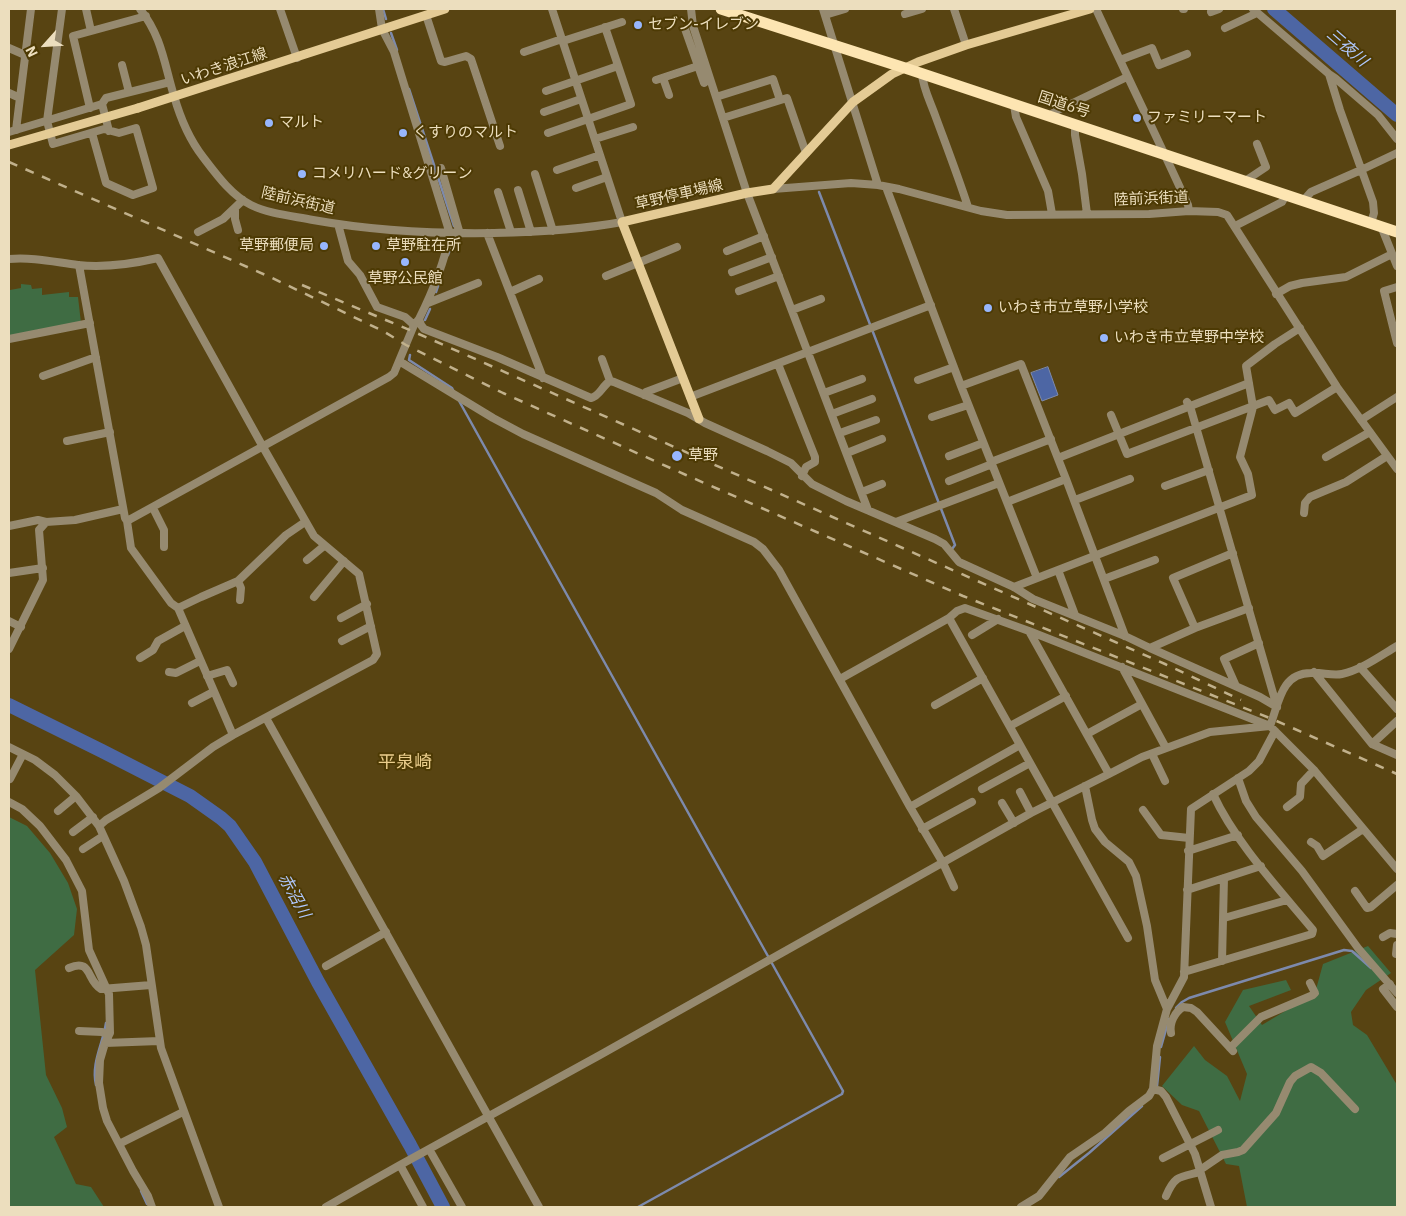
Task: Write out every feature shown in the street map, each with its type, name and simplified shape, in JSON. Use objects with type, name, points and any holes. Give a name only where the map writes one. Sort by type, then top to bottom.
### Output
[{"type":"highway","name":"国道6号","points":[[721,9],[1163,153],[1397,232]]},
{"type":"main road","name":"いわき浪江線","points":[[9,144],[174,97],[445,9]]},
{"type":"main road","points":[[773,189],[853,102],[885,79],[905,68],[966,45],[1090,9]]},
{"type":"main road","name":"草野停車場線","points":[[699,419],[622,222],[747,193],[773,189]]},
{"type":"street","points":[[31,9],[20,98],[13,131],[102,104],[106,98],[170,82]]},
{"type":"street","points":[[62,9],[47,121],[53,144],[104,129],[120,133],[136,128],[153,188],[133,195],[106,183],[92,133]]},
{"type":"street","points":[[86,9],[91,31]]},
{"type":"street","name":"陸前浜街道","points":[[140,9],[158,38],[174,97],[195,146],[223,181],[243,200],[262,210],[338,224],[394,231],[450,234],[553,232],[592,228],[622,222]]},
{"type":"street","points":[[280,9],[296,58]]},
{"type":"street","points":[[127,521],[386,380],[394,373],[417,322],[428,303],[450,234],[394,52],[382,29],[379,9]]},
{"type":"street","points":[[552,9],[622,222]]},
{"type":"street","points":[[691,9],[704,83]]},
{"type":"street","points":[[845,9],[824,12],[878,186]]},
{"type":"street","points":[[905,14],[922,9]]},
{"type":"street","points":[[954,9],[966,45]]},
{"type":"street","points":[[1096,9],[1188,205],[1188,211]]},
{"type":"street","points":[[1225,28],[1255,11],[1378,115],[1397,140]]},
{"type":"street","points":[[426,15],[441,60],[445,62],[466,56],[471,59],[500,146]]},
{"type":"street","points":[[90,108],[73,36],[146,16]]},
{"type":"street","points":[[524,52],[622,22]]},
{"type":"street","points":[[548,132],[631,104],[606,27]]},
{"type":"street","points":[[686,29],[716,97],[747,193],[868,510]]},
{"type":"street","points":[[9,48],[25,56]]},
{"type":"street","points":[[1120,60],[1152,48],[1159,65],[1186,54]]},
{"type":"street","points":[[669,95],[659,79],[700,63]]},
{"type":"street","points":[[122,65],[129,92]]},
{"type":"street","points":[[546,91],[618,66]]},
{"type":"street","points":[[922,74],[922,82],[937,124],[957,170],[968,207]]},
{"type":"street","points":[[1329,74],[1373,202],[1376,225],[1397,266]]},
{"type":"street","points":[[1049,116],[1127,77]]},
{"type":"street","points":[[716,97],[773,79],[780,100]]},
{"type":"street","points":[[9,93],[20,98]]},
{"type":"street","points":[[723,118],[787,98],[806,153]]},
{"type":"street","points":[[544,112],[582,99]]},
{"type":"street","points":[[102,104],[109,130]]},
{"type":"street","points":[[1014,105],[1016,117],[1048,191],[1052,214]]},
{"type":"street","points":[[1075,125],[1087,214]]},
{"type":"street","points":[[594,140],[633,127]]},
{"type":"street","points":[[1245,181],[1266,167],[1257,144]]},
{"type":"street","points":[[1303,200],[1311,192],[1397,153]]},
{"type":"street","points":[[557,170],[600,156]]},
{"type":"street","points":[[441,168],[460,234]]},
{"type":"street","points":[[534,174],[553,232]]},
{"type":"street","points":[[576,188],[607,177]]},
{"type":"street","name":"陸前浜街道","points":[[773,189],[850,182],[886,187],[1007,215],[1149,214],[1188,211],[1218,212],[1227,215],[1236,226],[1276,294],[1337,387],[1397,469]]},
{"type":"street","points":[[886,187],[983,443],[1037,578]]},
{"type":"street","points":[[518,190],[531,232]]},
{"type":"street","points":[[498,192],[511,232]]},
{"type":"street","points":[[1236,226],[1282,202],[1286,195]]},
{"type":"street","points":[[198,232],[210,229],[243,200]]},
{"type":"street","points":[[235,208],[238,230]]},
{"type":"street","points":[[338,224],[348,262],[360,275],[377,307],[417,322],[424,329],[497,357],[591,398],[597,397],[605,384],[610,381]]},
{"type":"street","points":[[487,233],[543,378]]},
{"type":"street","points":[[727,251],[764,236]]},
{"type":"street","points":[[606,276],[677,247]]},
{"type":"street","points":[[1276,294],[1290,286],[1302,283],[1346,277],[1392,254]]},
{"type":"street","points":[[732,272],[772,257]]},
{"type":"street","points":[[9,259],[41,259],[79,265],[122,265],[158,258],[305,522],[314,536],[324,546],[359,574],[377,654],[375,658],[213,747],[161,787],[99,826]]},
{"type":"street","points":[[79,265],[131,548],[171,603],[178,608],[233,735]]},
{"type":"street","points":[[739,291],[779,276]]},
{"type":"street","points":[[510,292],[540,279]]},
{"type":"street","points":[[428,303],[478,283]]},
{"type":"street","points":[[1397,287],[1384,290],[1397,343]]},
{"type":"street","points":[[792,310],[821,299]]},
{"type":"street","points":[[690,397],[930,304]]},
{"type":"street","points":[[9,339],[90,323]]},
{"type":"street","points":[[1014,587],[1252,496],[1248,474],[1240,458],[1253,407],[1246,366],[1300,328]]},
{"type":"street","points":[[43,376],[96,358]]},
{"type":"street","points":[[602,359],[610,381],[688,412],[790,463],[812,484],[944,544],[959,562],[1014,587],[1033,599],[1125,636],[1236,686],[1277,707]]},
{"type":"street","points":[[399,362],[523,434],[656,493],[682,510],[754,542],[763,549],[779,570],[922,829],[943,863],[954,887]]},
{"type":"street","points":[[778,364],[815,457],[815,462],[806,467],[802,476]]},
{"type":"street","points":[[961,386],[1021,364],[1075,500],[1125,636]]},
{"type":"street","points":[[918,380],[954,367]]},
{"type":"street","points":[[644,395],[646,392],[683,378]]},
{"type":"street","points":[[824,393],[862,379]]},
{"type":"street","points":[[1058,458],[1119,435],[1189,404],[1249,383]]},
{"type":"street","points":[[1111,415],[1127,454],[1269,400],[1275,410],[1289,403],[1295,413],[1337,387]]},
{"type":"street","points":[[1361,420],[1397,397]]},
{"type":"street","points":[[832,414],[872,399]]},
{"type":"street","points":[[932,417],[968,404]]},
{"type":"street","points":[[1189,404],[1248,608],[1260,643],[1277,707]]},
{"type":"street","points":[[840,434],[876,420]]},
{"type":"street","points":[[67,441],[110,432]]},
{"type":"street","points":[[1326,457],[1370,432]]},
{"type":"street","points":[[847,453],[882,439]]},
{"type":"street","points":[[949,481],[1051,439]]},
{"type":"street","points":[[949,456],[983,443]]},
{"type":"street","points":[[1304,514],[1306,502],[1310,497],[1346,482],[1388,456]]},
{"type":"street","points":[[1165,486],[1209,470]]},
{"type":"street","points":[[1007,502],[1066,478]]},
{"type":"street","points":[[1075,500],[1130,478]]},
{"type":"street","points":[[896,522],[999,483]]},
{"type":"street","points":[[862,492],[882,484]]},
{"type":"street","points":[[153,508],[164,530],[164,548]]},
{"type":"street","points":[[9,526],[38,520],[46,522],[75,520],[123,509]]},
{"type":"street","points":[[9,649],[42,585],[43,568],[39,530],[46,522]]},
{"type":"street","points":[[178,608],[238,582],[286,535],[305,522]]},
{"type":"street","points":[[307,560],[324,546]]},
{"type":"street","points":[[1195,628],[1173,578],[1233,553]]},
{"type":"street","points":[[1104,579],[1155,560]]},
{"type":"street","points":[[314,597],[344,561]]},
{"type":"street","points":[[9,573],[43,568]]},
{"type":"street","points":[[1058,570],[1075,615]]},
{"type":"street","points":[[238,582],[241,588],[240,600]]},
{"type":"street","points":[[341,618],[367,604]]},
{"type":"street","points":[[840,679],[965,608],[998,619],[1272,728],[1314,770],[1397,869]]},
{"type":"street","points":[[1150,648],[1195,628],[1248,608]]},
{"type":"street","points":[[949,618],[1128,938]]},
{"type":"street","points":[[972,635],[998,619]]},
{"type":"street","points":[[9,621],[21,626]]},
{"type":"street","points":[[140,658],[153,650],[158,641],[185,626]]},
{"type":"street","points":[[342,640],[371,626]]},
{"type":"street","points":[[1029,631],[1109,774]]},
{"type":"street","points":[[1236,686],[1224,659],[1260,643]]},
{"type":"street","points":[[1021,1207],[1039,1196],[1070,1157],[1105,1134],[1155,1090],[1157,1046],[1167,1009],[1184,977],[1191,809],[1238,778],[1258,762],[1272,728],[1282,693],[1292,677],[1314,672],[1338,675],[1348,673],[1397,646]]},
{"type":"street","points":[[169,672],[176,673],[200,660]]},
{"type":"street","points":[[1122,667],[1166,748]]},
{"type":"street","points":[[1360,667],[1397,709]]},
{"type":"street","points":[[207,676],[227,670],[233,683]]},
{"type":"street","points":[[1314,672],[1372,744],[1397,755]]},
{"type":"street","points":[[935,705],[983,678]]},
{"type":"street","points":[[192,703],[213,692]]},
{"type":"street","points":[[1010,726],[1066,696]]},
{"type":"street","points":[[1087,734],[1142,704]]},
{"type":"street","points":[[266,718],[539,1207]]},
{"type":"street","points":[[1372,744],[1397,721]]},
{"type":"street","points":[[326,1207],[1031,813],[1152,754],[1210,732],[1272,728]]},
{"type":"street","points":[[910,807],[1020,745]]},
{"type":"street","points":[[9,747],[35,760],[51,771],[76,796],[99,826],[124,881],[141,927],[146,945],[159,1040],[183,1112],[219,1207]]},
{"type":"street","points":[[10,779],[23,754]]},
{"type":"street","points":[[1152,754],[1164,780]]},
{"type":"street","points":[[982,790],[1030,763]]},
{"type":"street","points":[[1288,807],[1300,797],[1301,784],[1314,770]]},
{"type":"street","points":[[1238,778],[1246,802],[1256,817],[1302,871],[1358,948],[1394,989]]},
{"type":"street","points":[[1085,786],[1095,829],[1105,842],[1129,862],[1136,876],[1147,926],[1155,980],[1167,1009]]},
{"type":"street","points":[[1020,792],[1031,813]]},
{"type":"street","points":[[1184,972],[1312,934],[1313,930],[1287,900],[1224,817],[1213,794]]},
{"type":"street","points":[[58,811],[76,796]]},
{"type":"street","points":[[9,802],[18,806],[34,819],[60,852],[82,891],[91,955],[105,988],[111,1025],[106,1034],[97,1066],[98,1102],[105,1116],[108,1128],[120,1144],[152,1207]]},
{"type":"street","points":[[922,829],[972,802]]},
{"type":"street","points":[[1002,803],[1014,823]]},
{"type":"street","points":[[1143,810],[1161,835],[1189,838]]},
{"type":"street","points":[[73,832],[93,817]]},
{"type":"street","points":[[1311,842],[1317,846],[1323,856],[1363,828]]},
{"type":"street","points":[[1188,851],[1238,835]]},
{"type":"street","points":[[83,849],[103,836]]},
{"type":"street","points":[[1187,890],[1262,866]]},
{"type":"street","points":[[1222,961],[1224,878]]},
{"type":"street","points":[[1355,891],[1367,908],[1371,907],[1397,885]]},
{"type":"street","points":[[1224,918],[1287,900]]},
{"type":"street","points":[[326,966],[386,932]]},
{"type":"street","points":[[1383,937],[1390,933],[1397,934]]},
{"type":"street","points":[[1396,954],[1397,945]]},
{"type":"street","points":[[68,968],[79,964],[83,966],[96,984],[105,988],[151,985]]},
{"type":"street","points":[[1171,1033],[1170,1029],[1174,1018],[1181,1009],[1191,1008],[1197,1012],[1231,1049],[1261,1017],[1313,995],[1315,993],[1310,983]]},
{"type":"street","points":[[1394,989],[1383,989],[1397,1007]]},
{"type":"street","points":[[1172,1000],[1181,1009]]},
{"type":"street","points":[[79,1031],[106,1034]]},
{"type":"street","points":[[104,1043],[159,1040]]},
{"type":"street","points":[[1166,1196],[1171,1184],[1178,1178],[1200,1171],[1222,1155],[1243,1150],[1276,1113],[1290,1082],[1295,1076],[1311,1067],[1322,1073],[1355,1110]]},
{"type":"street","points":[[1155,1090],[1161,1091],[1166,1097],[1195,1154],[1211,1207]]},
{"type":"street","points":[[120,1144],[183,1112]]},
{"type":"street","points":[[1163,1158],[1218,1130]]},
{"type":"street","points":[[427,1150],[462,1207]]},
{"type":"street","points":[[402,1163],[423,1207]]},
{"type":"green space","points":[[9,281],[10,290],[21,288],[21,284],[31,285],[32,289],[42,288],[42,295],[69,292],[69,297],[78,297],[81,323],[9,337]]},
{"type":"green space","points":[[9,817],[27,826],[50,853],[68,883],[77,909],[74,935],[35,970],[46,1075],[62,1108],[67,1127],[54,1137],[76,1184],[91,1187],[104,1207],[9,1207]]},
{"type":"green space","points":[[1368,946],[1391,973],[1366,990],[1351,1012],[1353,1025],[1367,1035],[1397,1085],[1397,1207],[1247,1207],[1239,1166],[1226,1164],[1199,1111],[1182,1105],[1162,1086],[1194,1046],[1205,1060],[1227,1076],[1240,1101],[1247,1074],[1225,1022],[1243,990],[1286,980],[1291,990],[1249,1006],[1262,1025],[1315,993],[1323,964]]},
{"type":"water","points":[[1048,367],[1058,395],[1042,401],[1031,373]]},
{"type":"waterway","points":[[383,9],[386,19]]},
{"type":"waterway","name":"三夜川","points":[[1274,9],[1397,115]]},
{"type":"waterway","points":[[391,33],[397,50]]},
{"type":"waterway","points":[[409,89],[454,226]]},
{"type":"waterway","points":[[819,192],[955,545],[952,549]]},
{"type":"waterway","points":[[448,255],[454,237]]},
{"type":"waterway","points":[[436,292],[441,277]]},
{"type":"waterway","points":[[425,320],[430,309]]},
{"type":"waterway","points":[[410,355],[409,360],[453,390]]},
{"type":"waterway","points":[[458,399],[843,1091],[842,1094],[638,1207]]},
{"type":"waterway","name":"赤沼川","points":[[9,705],[190,796],[230,826],[255,862],[318,982],[443,1207]]},
{"type":"waterway","points":[[1176,1008],[1189,998],[1344,950],[1352,951],[1371,968]]},
{"type":"waterway","points":[[1161,1047],[1169,1019]]},
{"type":"waterway","points":[[96,1085],[96,1061],[106,1023]]},
{"type":"waterway","points":[[1157,1086],[1160,1057]]},
{"type":"waterway","points":[[1059,1177],[1142,1106]]},
{"type":"waterway","points":[[141,1191],[147,1204]]},
{"type":"railway","points":[[9,162],[270,277],[383,331],[406,345],[503,393],[686,475],[963,596],[1272,719],[1397,774]]},
{"type":"railway","points":[[302,285],[412,331],[1165,664],[1241,700]]},
{"type":"place","name":"セブン-イレブン","points":[[638,25]]},
{"type":"place","name":"ファミリーマート","points":[[1137,118]]},
{"type":"place","name":"マルト","points":[[269,123]]},
{"type":"place","name":"くすりのマルト","points":[[403,133]]},
{"type":"place","name":"コメリハード&グリーン","points":[[302,174]]},
{"type":"place","name":"草野郵便局","points":[[324,246]]},
{"type":"place","name":"草野駐在所","points":[[376,246]]},
{"type":"place","name":"草野公民館","points":[[405,262]]},
{"type":"place","name":"いわき市立草野小学校","points":[[988,308]]},
{"type":"place","name":"いわき市立草野中学校","points":[[1104,338]]},
{"type":"place","name":"草野","points":[[677,456]]},
{"type":"district","name":"平泉崎","points":[[405,763]]}]
